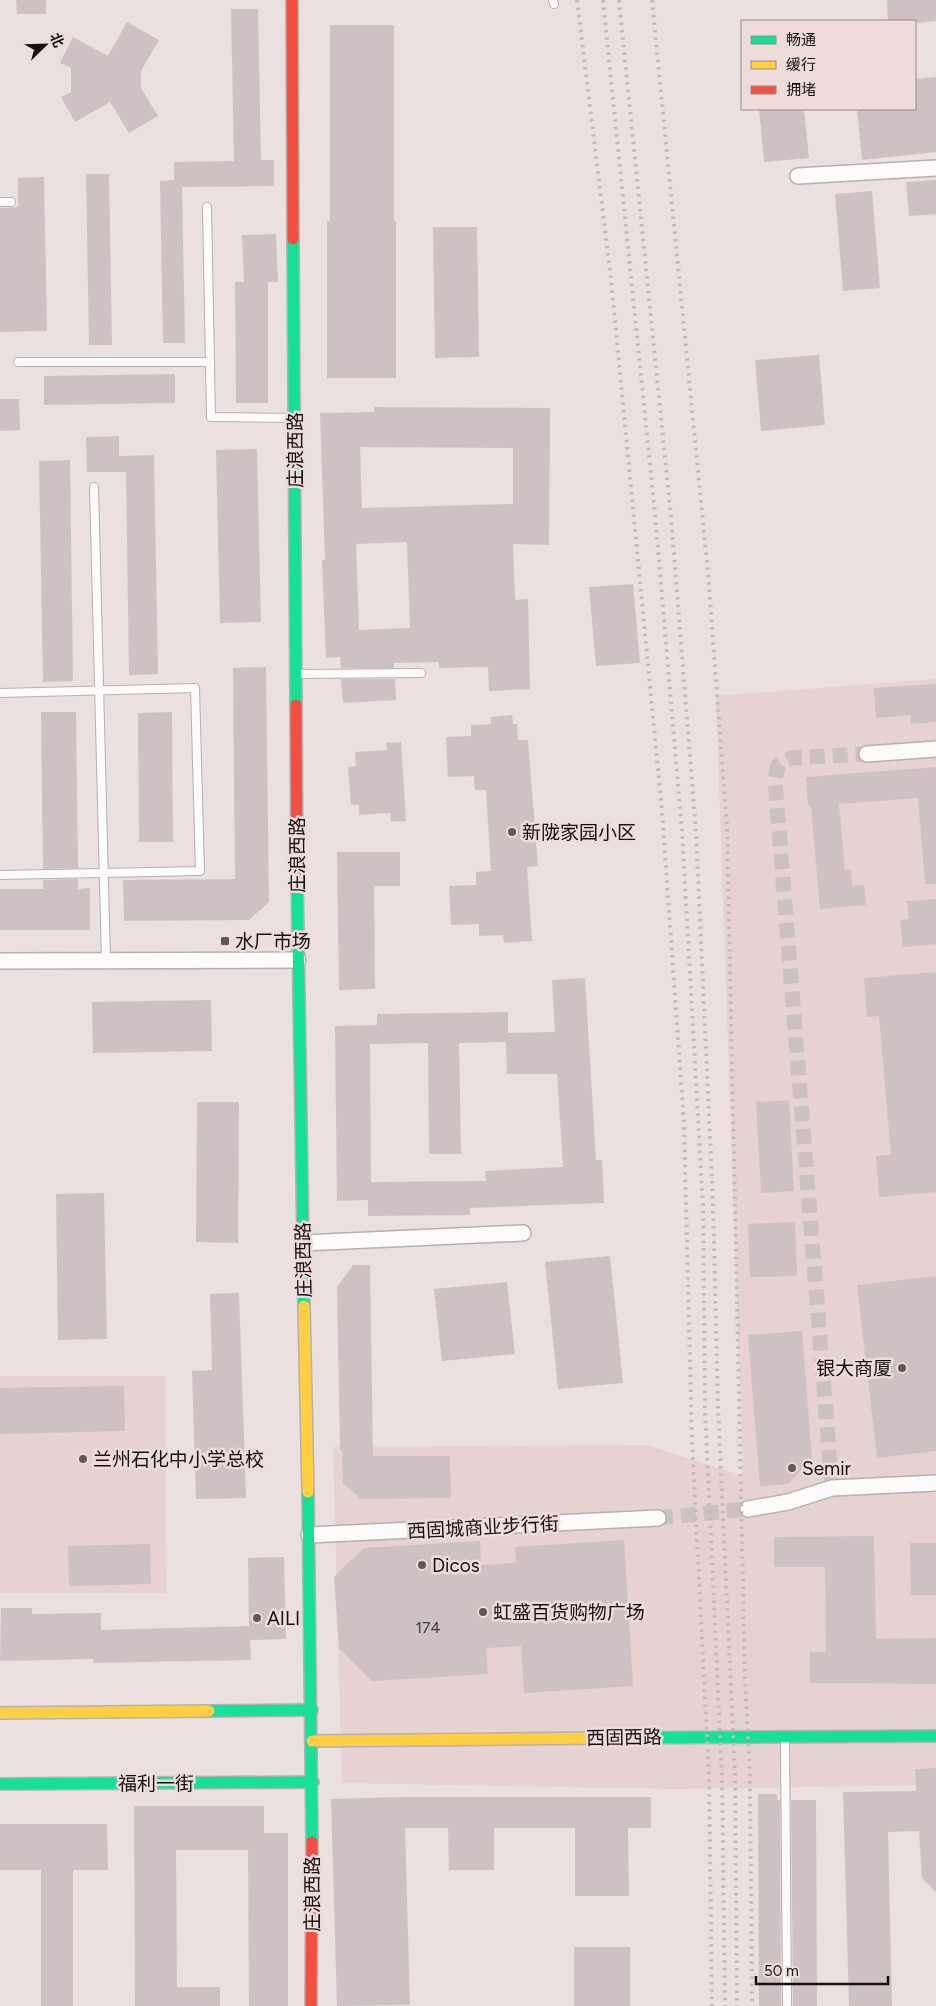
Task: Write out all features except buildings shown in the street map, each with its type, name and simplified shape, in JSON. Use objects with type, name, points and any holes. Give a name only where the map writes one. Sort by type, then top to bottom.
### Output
[{"type":"street","name":"庄浪西路","points":[[292,0],[298,960],[313,1782],[311,2006]]},
{"type":"street","points":[[798,176],[936,168]]},
{"type":"street","points":[[867,754],[936,750]]},
{"type":"street","points":[[0,961],[298,960]]},
{"type":"street","points":[[303,1243],[523,1233]]},
{"type":"street","points":[[748,1509],[788,1502],[832,1488],[936,1483]]},
{"type":"street","name":"西固城商业步行街","points":[[308,1535],[658,1518]]},
{"type":"street","points":[[0,1713],[312,1710]]},
{"type":"street","name":"西固西路","points":[[312,1741],[936,1736]]},
{"type":"street","name":"福利一街","points":[[0,1784],[313,1782]]},
{"type":"lane","points":[[0,202],[11,202]]},
{"type":"lane","points":[[207,207],[211,416],[294,418]]},
{"type":"lane","points":[[18,362],[210,362]]},
{"type":"lane","points":[[94,488],[106,961]]},
{"type":"lane","points":[[296,674],[421,673]]},
{"type":"lane","points":[[0,693],[195,688],[200,870],[0,875]]},
{"type":"lane","points":[[785,1736],[787,2006]]},
{"type":"shaded area","points":[[936,679],[936,1785],[673,1789],[342,1783],[333,1447],[647,1445],[743,1476],[716,696]]},
{"type":"shaded area","name":"兰州石化中小学总校","points":[[0,1376],[165,1376],[166,1593],[0,1593]]},
{"type":"tunnel","points":[[832,1488],[775,781],[778,765],[792,758],[867,754]]},
{"type":"tunnel","points":[[658,1518],[748,1509]]},
{"type":"railway","points":[[577,0],[611,279],[662,811],[684,1124],[692,1441],[709,1775],[712,2006]]},
{"type":"railway","points":[[603,0],[655,514],[682,831],[703,1207],[705,1409],[722,1778],[725,2006]]},
{"type":"railway","points":[[619,0],[671,517],[696,832],[713,1203],[718,1407],[735,1776],[737,2006]]},
{"type":"railway","points":[[652,0],[708,573],[727,828],[745,1682],[750,1774],[752,2006]]},
{"type":"traffic: fast","points":[[293,239],[296,705]]},
{"type":"traffic: fast","points":[[297,871],[304,1306]]},
{"type":"traffic: fast","points":[[308,1492],[312,1842]]},
{"type":"traffic: fast","points":[[209,1711],[312,1710]]},
{"type":"traffic: fast","points":[[593,1738],[936,1736]]},
{"type":"traffic: fast","points":[[0,1784],[313,1782]]},
{"type":"traffic: slow","points":[[304,1306],[308,1492]]},
{"type":"traffic: slow","points":[[0,1713],[209,1711]]},
{"type":"traffic: slow","points":[[312,1741],[593,1738]]},
{"type":"traffic: jam","points":[[292,0],[293,239]]},
{"type":"traffic: jam","points":[[296,705],[297,871]]},
{"type":"traffic: jam","points":[[311,2006],[312,1842]]},
{"type":"place","name":"新陇家园小区","points":[[512,832]]},
{"type":"place","name":"水厂市场","points":[[225,941]]},
{"type":"place","name":"银大商厦","points":[[902,1368]]},
{"type":"place","name":"兰州石化中小学总校","points":[[83,1459]]},
{"type":"place","name":"Semir","points":[[792,1468]]},
{"type":"place","name":"Dicos","points":[[422,1565]]},
{"type":"place","name":"虹盛百货购物广场","points":[[483,1612]]},
{"type":"place","name":"AILI","points":[[257,1618]]}]
